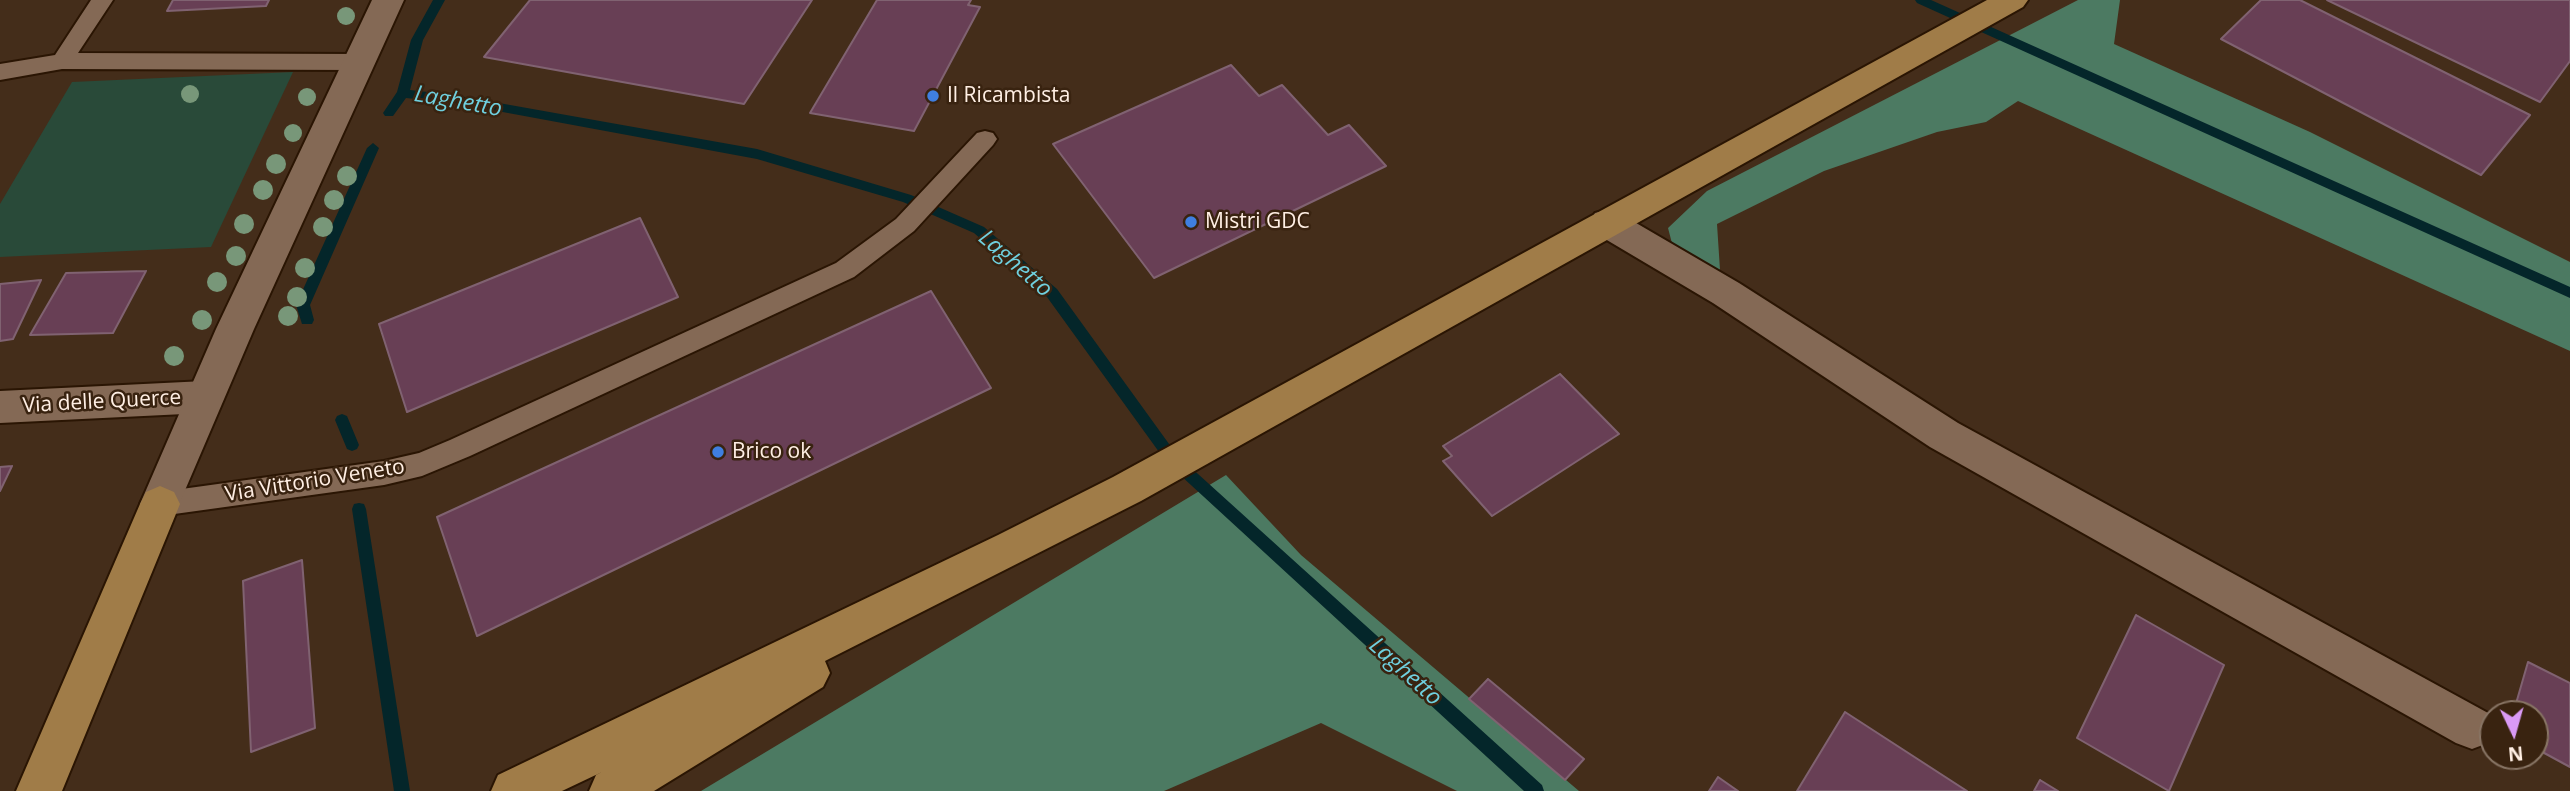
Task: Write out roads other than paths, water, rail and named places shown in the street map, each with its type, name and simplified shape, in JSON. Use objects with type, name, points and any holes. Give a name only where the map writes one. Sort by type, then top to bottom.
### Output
[{"type":"main road","points":[[514,791],[1013,548],[1127,489],[2005,4]]},
{"type":"main road","points":[[39,791],[160,504]]},
{"type":"main road","points":[[612,791],[1013,548]]},
{"type":"street","points":[[160,504],[205,397],[357,61],[388,0]]},
{"type":"street","points":[[1607,223],[1726,293],[1944,435],[2473,728]]},
{"type":"street","name":"Via delle Querce","points":[[0,407],[205,397]]},
{"type":"lane","points":[[62,61],[102,0]]},
{"type":"lane","points":[[0,72],[62,61],[357,61]]},
{"type":"lane","name":"Via Vittorio Veneto","points":[[160,504],[384,473],[422,464],[845,270],[905,225],[941,189],[985,138]]},
{"type":"waterway","name":"Laghetto","points":[[403,93],[417,40],[439,0]]},
{"type":"waterway","points":[[1921,0],[2570,293]]},
{"type":"waterway","points":[[389,113],[403,93]]},
{"type":"waterway","name":"Laghetto","points":[[403,93],[454,99],[757,154],[907,198],[979,230],[1052,293],[1172,459],[1536,791]]},
{"type":"waterway","points":[[307,320],[303,305],[373,148]]},
{"type":"waterway","points":[[342,420],[352,445]]},
{"type":"waterway","points":[[359,509],[402,791]]},
{"type":"place","name":"Il Ricambista","points":[[933,96]]},
{"type":"place","name":"Mistri GDC","points":[[1191,222]]},
{"type":"place","name":"Brico ok","points":[[718,452]]}]
